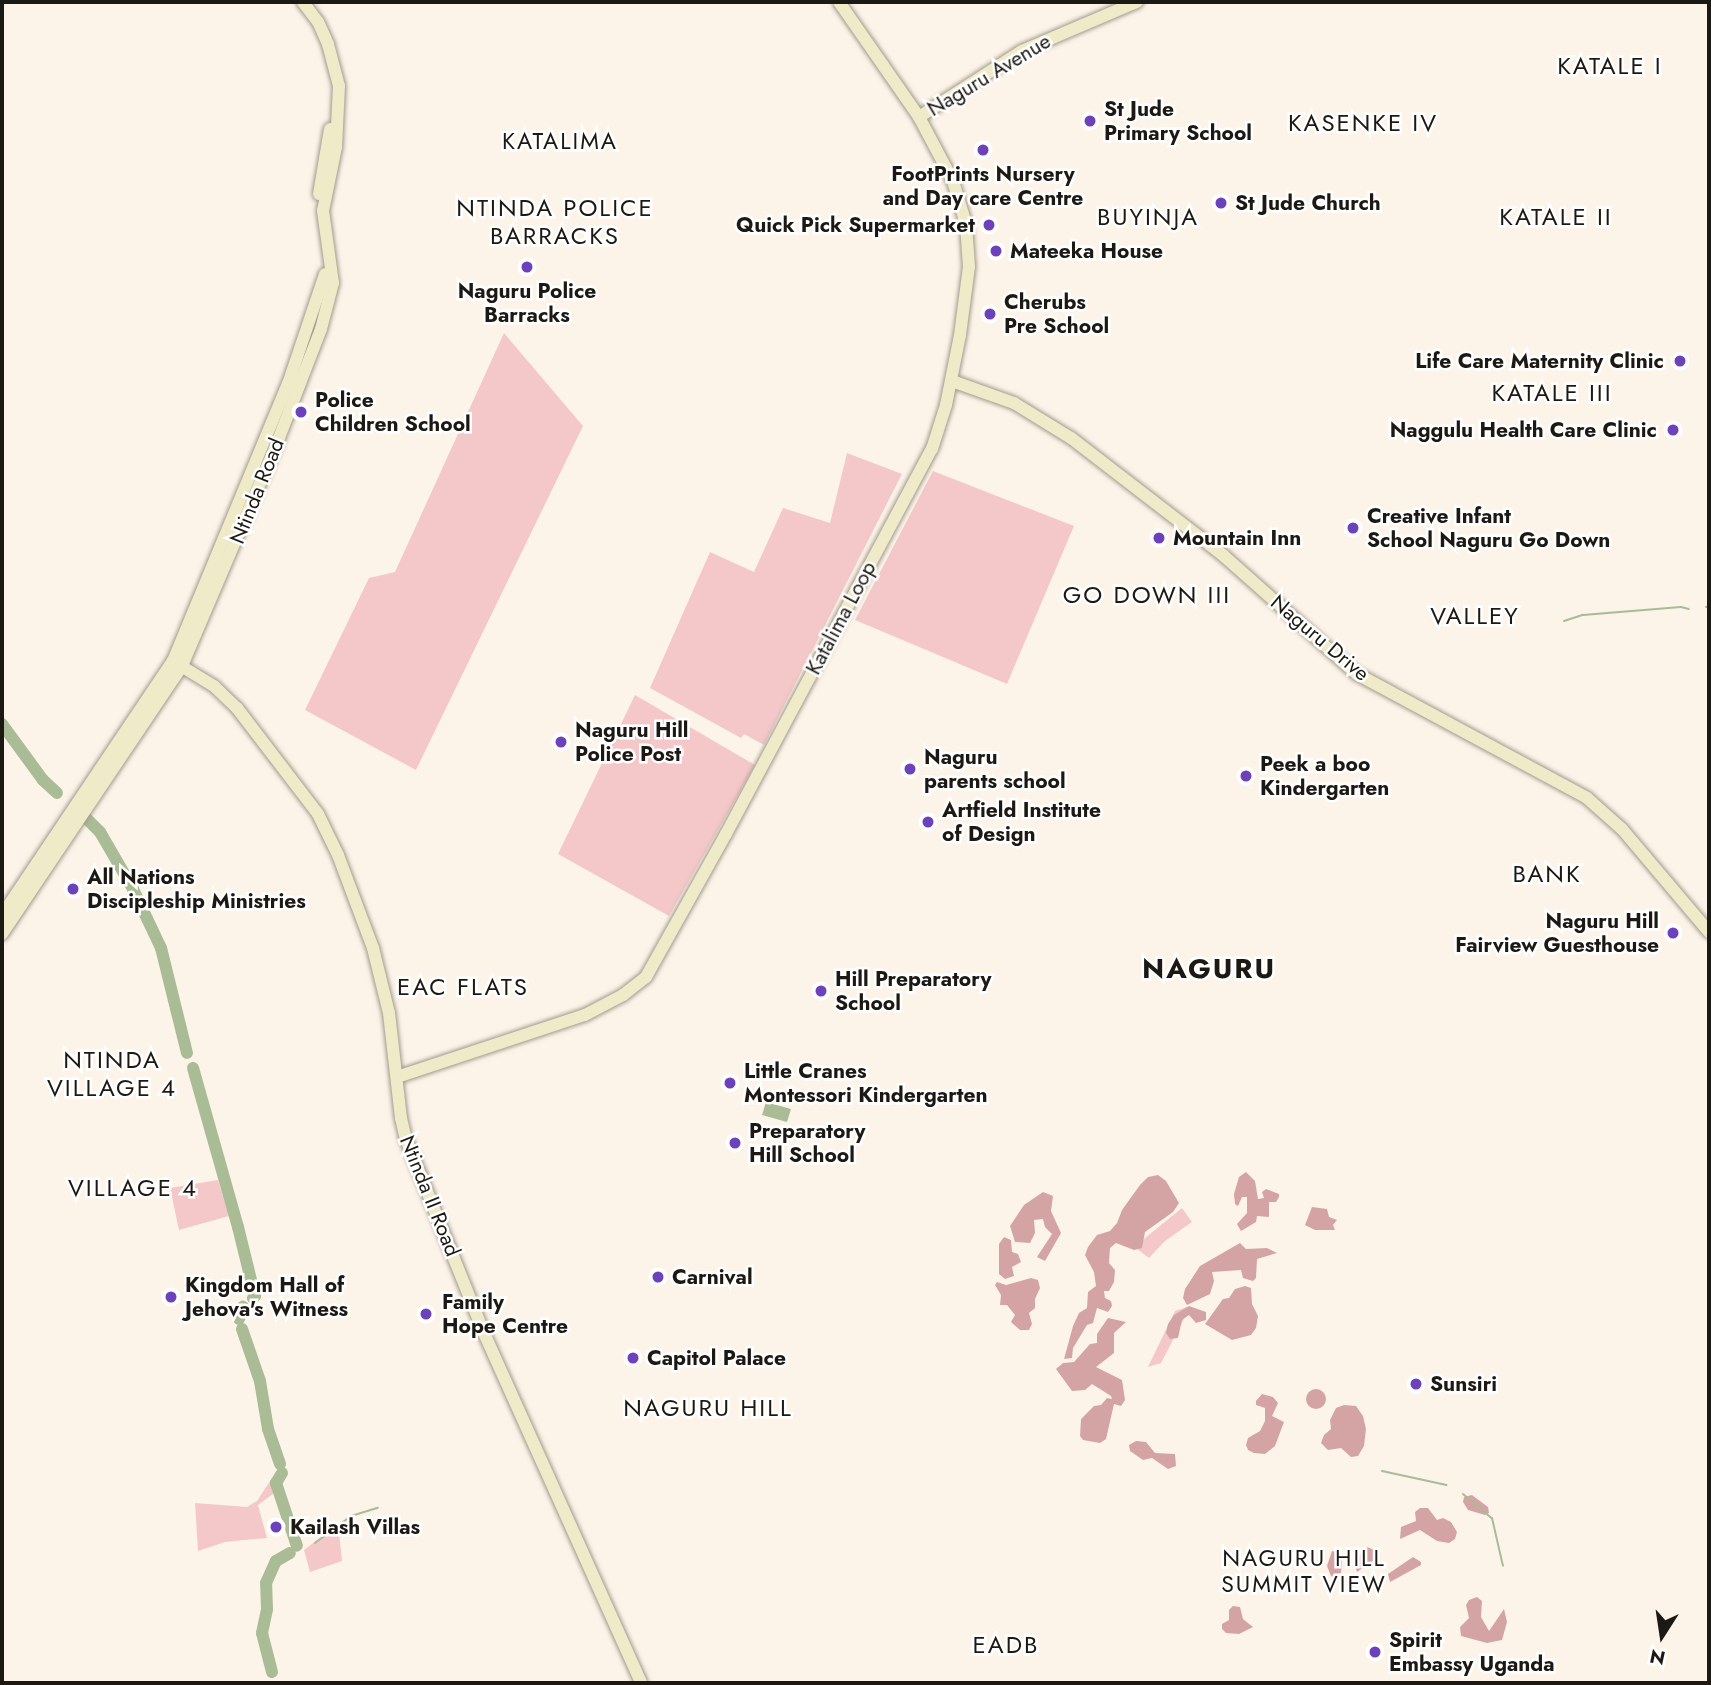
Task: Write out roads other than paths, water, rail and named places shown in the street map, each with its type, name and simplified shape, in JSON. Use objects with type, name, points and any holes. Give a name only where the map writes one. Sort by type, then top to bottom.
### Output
[{"type":"street","name":"Ntinda Road","points":[[2,915],[178,664],[324,285],[324,263],[316,215],[331,121],[331,91],[321,46],[308,20],[294,2]]},
{"type":"street","name":"Ntinda Road","points":[[2,933],[178,664],[297,393],[321,329],[332,283],[324,211],[336,147],[339,86],[328,44],[303,2]]},
{"type":"street","name":"Katalima Loop","points":[[397,1077],[585,1015],[624,995],[646,977],[921,472],[940,428],[966,296],[969,242],[953,181],[919,117],[839,2]]},
{"type":"street","name":"Naguru Avenue","points":[[919,117],[1021,51],[1137,2]]},
{"type":"street","name":"Naguru Drive","points":[[951,381],[1014,403],[1071,438],[1224,556],[1357,674],[1587,798],[1622,829],[1709,932]]},
{"type":"street","name":"Ntinda II Road","points":[[178,664],[227,696],[318,814],[338,855],[373,948],[389,1013],[406,1139],[559,1504],[641,1683]]},
{"type":"waterway","points":[[1564,621],[1583,615],[1681,607],[1689,609]]},
{"type":"waterway","points":[[2,724],[43,780],[57,793]]},
{"type":"waterway","points":[[86,818],[100,832],[133,889],[161,948],[187,1053]]},
{"type":"waterway","points":[[193,1068],[238,1227],[255,1296],[253,1298]]},
{"type":"waterway","points":[[239,1319],[243,1307]]},
{"type":"waterway","points":[[242,1329],[260,1381],[268,1429],[280,1464]]},
{"type":"waterway","points":[[1382,1471],[1447,1485]]},
{"type":"waterway","points":[[282,1473],[276,1483],[297,1546]]},
{"type":"waterway","points":[[1463,1494],[1492,1518],[1503,1566]]},
{"type":"waterway","points":[[315,1543],[351,1516],[378,1508]]},
{"type":"waterway","points":[[272,1672],[262,1633],[267,1609],[266,1583],[276,1561],[290,1553]]},
{"type":"place","name":"St Jude Primary School","points":[[1090,121]]},
{"type":"place","name":"FootPrints Nursery and Day care Centre","points":[[983,150]]},
{"type":"place","name":"St Jude Church","points":[[1221,203]]},
{"type":"place","name":"Quick Pick Supermarket","points":[[989,225]]},
{"type":"place","name":"Mateeka House","points":[[996,251]]},
{"type":"place","name":"Naguru Police Barracks","points":[[527,267]]},
{"type":"place","name":"Cherubs Pre School","points":[[990,314]]},
{"type":"place","name":"Life Care Maternity Clinic","points":[[1680,361]]},
{"type":"place","name":"Police Children School","points":[[301,412]]},
{"type":"place","name":"Naggulu Health Care Clinic","points":[[1673,430]]},
{"type":"place","name":"Creative Infant School Naguru Go Down","points":[[1353,528]]},
{"type":"place","name":"Mountain Inn","points":[[1159,538]]},
{"type":"place","name":"Naguru Hill Police Post","points":[[561,742]]},
{"type":"place","name":"Naguru parents school","points":[[910,769]]},
{"type":"place","name":"Peek a boo Kindergarten","points":[[1246,776]]},
{"type":"place","name":"Artfield Institute of Design","points":[[928,822]]},
{"type":"place","name":"All Nations Discipleship Ministries","points":[[73,889]]},
{"type":"place","name":"Naguru Hill Fairview Guesthouse","points":[[1673,933]]},
{"type":"place","name":"Hill Preparatory School","points":[[821,991]]},
{"type":"place","name":"Little Cranes Montessori Kindergarten","points":[[730,1083]]},
{"type":"place","name":"Preparatory Hill School","points":[[735,1143]]},
{"type":"place","name":"Carnival","points":[[658,1277]]},
{"type":"place","name":"Kingdom Hall of Jehova's Witness","points":[[171,1297]]},
{"type":"place","name":"Family Hope Centre","points":[[426,1314]]},
{"type":"place","name":"Capitol Palace","points":[[633,1358]]},
{"type":"place","name":"Sunsiri","points":[[1416,1384]]},
{"type":"place","name":"Kailash Villas","points":[[276,1527]]},
{"type":"place","name":"Spirit Embassy Uganda","points":[[1375,1652]]},
{"type":"district","name":"KATALE I","points":[[1610,66]]},
{"type":"district","name":"KASENKE IV","points":[[1363,123]]},
{"type":"district","name":"KATALIMA","points":[[560,141]]},
{"type":"district","name":"BUYINJA","points":[[1148,217]]},
{"type":"district","name":"KATALE II","points":[[1556,217]]},
{"type":"district","name":"NTINDA POLICE BARRACKS","points":[[555,222]]},
{"type":"district","name":"KATALE III","points":[[1552,393]]},
{"type":"district","name":"GO DOWN III","points":[[1147,595]]},
{"type":"district","name":"VALLEY","points":[[1475,616]]},
{"type":"district","name":"BANK","points":[[1547,874]]},
{"type":"district","name":"NAGURU","points":[[1209,969]]},
{"type":"district","name":"EAC FLATS","points":[[463,987]]},
{"type":"district","name":"NTINDA VILLAGE 4","points":[[112,1074]]},
{"type":"district","name":"VILLAGE 4","points":[[133,1188]]},
{"type":"district","name":"NAGURU HILL","points":[[708,1408]]},
{"type":"district","name":"NAGURU HILL SUMMIT VIEW","points":[[1304,1571]]},
{"type":"district","name":"EADB","points":[[1006,1645]]}]
